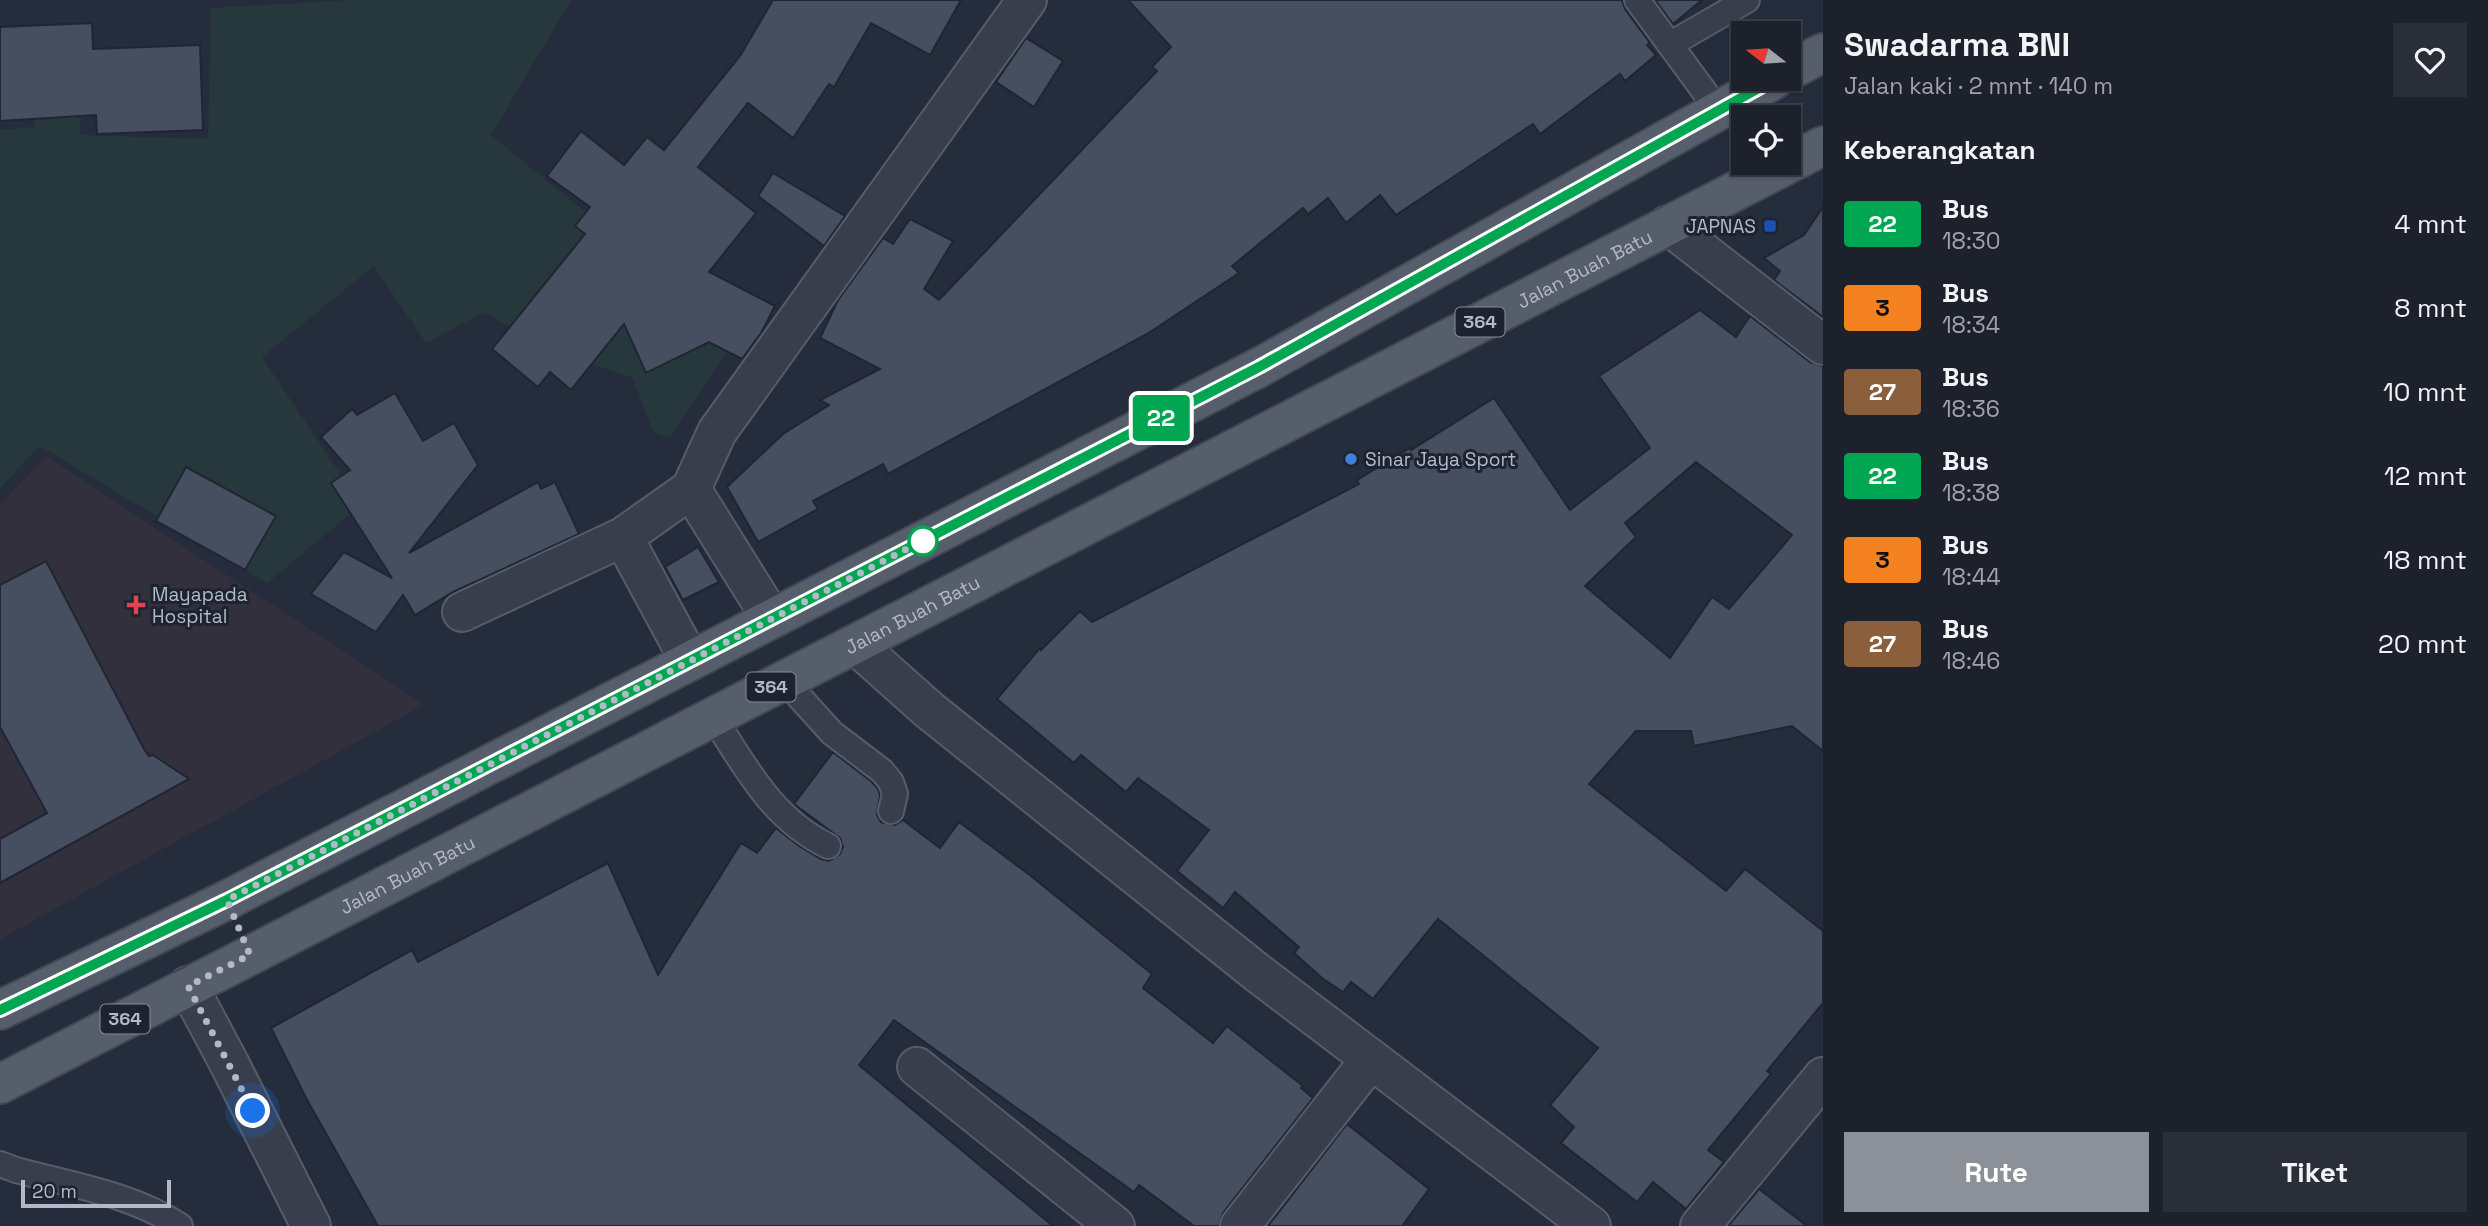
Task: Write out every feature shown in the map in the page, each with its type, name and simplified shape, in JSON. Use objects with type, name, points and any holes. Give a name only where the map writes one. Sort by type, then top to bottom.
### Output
[{"type":"main road","points":[[1801,64],[1823,53]]},
{"type":"main road","points":[[0,1010],[227,900],[1259,367],[1753,91]]},
{"type":"main road","name":"Jalan Buah Batu","points":[[0,1084],[1823,146]]},
{"type":"main road","points":[[227,900],[250,955]]},
{"type":"street","points":[[462,612],[623,537],[691,489],[717,432],[1027,0]]},
{"type":"street","points":[[1668,225],[1823,345]]},
{"type":"street","points":[[691,489],[772,619]]},
{"type":"street","points":[[623,537],[690,661]]},
{"type":"street","points":[[855,644],[992,761],[1259,974],[1591,1226]]},
{"type":"street","points":[[188,986],[311,1226]]},
{"type":"street","points":[[1240,1226],[1371,1059]]},
{"type":"street","points":[[917,1068],[1115,1226]]},
{"type":"street","points":[[1700,1226],[1823,1077]]},
{"type":"lane","points":[[1637,0],[1717,110]]},
{"type":"lane","points":[[1671,44],[1746,0]]},
{"type":"lane","points":[[785,680],[832,733],[882,771],[891,782],[895,794],[891,811]]},
{"type":"lane","points":[[713,717],[768,801],[790,823],[828,846]]},
{"type":"lane","points":[[0,1164],[117,1197],[159,1212],[180,1226]]},
{"type":"shaded area","points":[[355,0],[571,0],[491,135],[737,336],[670,438],[654,433],[632,377],[551,351],[484,312],[426,343],[374,266],[262,357],[361,505],[267,583],[40,446],[0,488],[0,130],[35,127],[35,73],[79,67],[80,135],[208,139],[211,8]]},
{"type":"shaded area","name":"Mayapada Hospital","points":[[46,456],[424,705],[0,939],[0,505]]},
{"type":"building","points":[[773,0],[961,0],[930,55],[871,23],[834,87],[829,84],[793,138],[748,103],[698,167],[756,213],[709,272],[775,306],[761,333],[742,359],[709,342],[646,373],[624,324],[571,390],[550,372],[538,387],[492,349],[585,234],[575,226],[590,207],[547,176],[581,131],[624,165],[647,137],[664,150],[740,56]]},
{"type":"building","points":[[1128,0],[1622,0],[1625,9],[1650,43],[1647,45],[1656,55],[1625,81],[1620,74],[1540,134],[1533,124],[1396,215],[1380,195],[1346,223],[1328,198],[1308,214],[1303,208],[1232,266],[1239,273],[1147,334],[888,474],[883,464],[813,501],[818,509],[758,542],[727,487],[783,434],[829,405],[820,400],[880,369],[820,338],[838,300],[883,238],[893,244],[910,219],[953,241],[924,289],[939,300],[1157,71],[1152,67],[1171,47]]},
{"type":"building","points":[[1655,0],[1702,0],[1673,24]]},
{"type":"building","points":[[92,23],[93,49],[200,45],[203,130],[97,134],[96,115],[0,121],[0,27]]},
{"type":"building","points":[[1026,38],[1063,61],[1034,107],[996,82]]},
{"type":"building","points":[[773,173],[845,216],[824,246],[758,196]]},
{"type":"building","points":[[1823,207],[1823,317],[1774,280],[1780,271],[1764,258],[1804,235]]},
{"type":"building","points":[[1700,310],[1736,337],[1750,316],[1810,362],[1823,366],[1823,751],[1792,726],[1694,746],[1691,731],[1636,731],[1589,784],[1726,891],[1745,869],[1823,931],[1823,1003],[1767,1071],[1771,1074],[1708,1150],[1724,1162],[1686,1209],[1653,1182],[1637,1202],[1561,1143],[1574,1127],[1550,1105],[1598,1048],[1438,919],[1373,999],[1351,982],[1343,992],[1322,978],[1294,953],[1299,947],[1235,892],[1223,908],[1177,871],[1209,830],[1138,778],[1126,792],[1081,755],[1074,763],[997,699],[1040,648],[1041,650],[1080,611],[1092,622],[1359,484],[1357,480],[1494,398],[1570,510],[1650,448],[1599,376]],"holes":[[[1696,462],[1792,535],[1729,609],[1712,597],[1670,658],[1585,586],[1636,537],[1625,523]]]},
{"type":"building","points":[[395,393],[423,441],[454,423],[478,465],[409,553],[538,482],[541,489],[555,482],[579,534],[453,592],[415,615],[403,595],[376,632],[311,594],[344,552],[392,578],[331,483],[350,470],[321,437],[352,409],[357,415]]},
{"type":"building","points":[[186,467],[276,516],[245,570],[156,521]]},
{"type":"building","points":[[698,547],[719,582],[683,600],[665,567]]},
{"type":"building","points":[[46,561],[144,749],[149,756],[153,755],[189,779],[0,883],[0,839],[47,813],[0,727],[0,585]]},
{"type":"building","points":[[833,752],[878,789],[880,795],[877,815],[881,822],[895,825],[903,820],[940,848],[959,822],[1031,876],[1152,974],[1143,988],[1213,1043],[1227,1026],[1303,1086],[1301,1088],[1313,1098],[1223,1213],[1219,1226],[1194,1226],[1139,1185],[1134,1192],[894,1020],[859,1065],[1053,1226],[378,1226],[306,1098],[271,1028],[412,950],[418,962],[608,863],[658,975],[741,843],[757,853],[776,828],[821,859],[829,861],[840,854],[843,847],[840,838],[794,804]]},
{"type":"building","points":[[1347,1124],[1429,1189],[1402,1226],[1268,1226]]},
{"type":"building","points":[[1759,1189],[1807,1226],[1728,1226]]},
{"type":"bus line","name":"22","points":[[0,1010],[227,900],[1259,367],[1753,91]]},
{"type":"place","name":"JAPNAS","points":[[1770,226]]},
{"type":"place","name":"Sinar Jaya Sport","points":[[1351,459]]},
{"type":"place","name":"Mayapada Hospital","points":[[136,605]]},
{"type":"route","points":[[253,1111],[188,986],[250,955],[227,900],[934,535],[923,541]]}]
